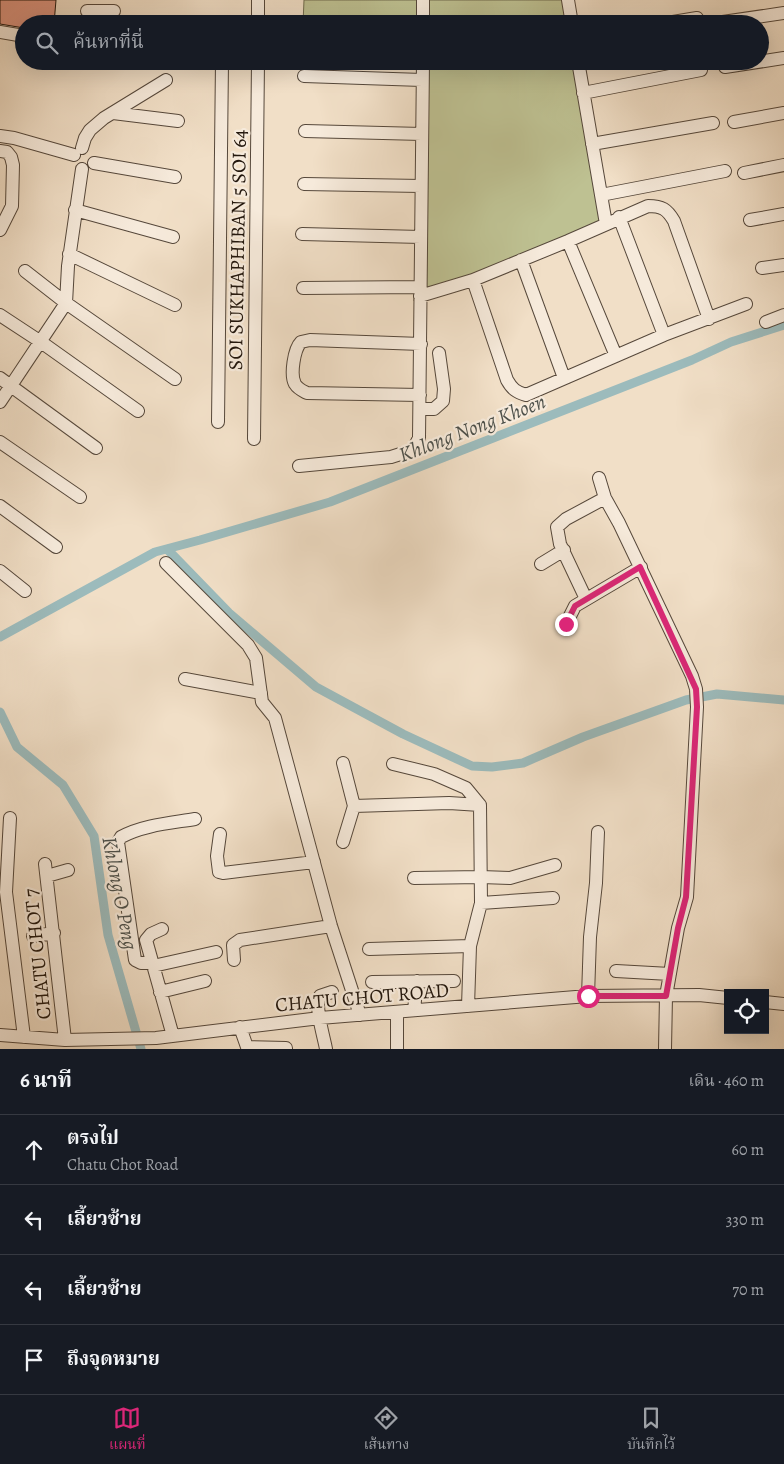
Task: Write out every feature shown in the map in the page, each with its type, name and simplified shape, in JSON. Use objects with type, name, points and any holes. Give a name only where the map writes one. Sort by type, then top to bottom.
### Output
[{"type":"street","points":[[258,0],[258,15]]},
{"type":"street","points":[[423,0],[423,15]]},
{"type":"street","points":[[568,0],[570,15]]},
{"type":"street","points":[[87,11],[114,13]]},
{"type":"street","points":[[769,15],[784,13]]},
{"type":"street","points":[[0,32],[15,34]]},
{"type":"street","points":[[769,60],[784,58]]},
{"type":"street","points":[[218,422],[222,70]]},
{"type":"street","name":"SOI SUKHAPHIBAN 5 SOI 64","points":[[254,439],[258,70]]},
{"type":"street","points":[[300,466],[391,457],[413,450],[419,438],[423,70]]},
{"type":"street","points":[[579,70],[606,224]]},
{"type":"street","points":[[583,93],[701,70]]},
{"type":"street","points":[[304,76],[422,80]]},
{"type":"street","points":[[0,136],[78,152],[86,148],[92,152],[95,160],[89,168],[82,169],[74,162],[78,152],[85,138],[90,130],[113,113],[166,80]]},
{"type":"street","points":[[113,113],[178,122]]},
{"type":"street","points":[[734,122],[784,113]]},
{"type":"street","points":[[592,144],[713,123]]},
{"type":"street","points":[[305,131],[422,134]]},
{"type":"street","points":[[0,151],[7,152],[12,157],[13,165],[12,206],[0,230]]},
{"type":"street","points":[[94,163],[175,177]]},
{"type":"street","points":[[744,173],[784,166]]},
{"type":"street","points":[[0,402],[66,303],[69,254],[82,169]]},
{"type":"street","points":[[601,195],[725,172]]},
{"type":"street","points":[[304,184],[421,186]]},
{"type":"street","points":[[303,288],[420,292],[473,280],[568,241],[619,217],[648,206],[660,206],[668,211],[674,221],[709,319]]},
{"type":"street","points":[[75,210],[173,237]]},
{"type":"street","points":[[750,220],[784,214]]},
{"type":"street","points":[[619,217],[664,335]]},
{"type":"street","points":[[302,234],[421,237]]},
{"type":"street","points":[[568,241],[616,356]]},
{"type":"street","points":[[69,254],[175,305]]},
{"type":"street","points":[[521,260],[564,378]]},
{"type":"street","points":[[762,268],[784,264]]},
{"type":"street","points":[[25,271],[66,303],[175,379]]},
{"type":"street","points":[[473,280],[507,380],[511,388],[526,395],[664,335],[746,304]]},
{"type":"street","points":[[0,315],[138,411]]},
{"type":"street","points":[[766,322],[784,315]]},
{"type":"street","points":[[420,395],[307,393],[294,382],[293,370],[297,346],[301,342],[310,340],[421,344]]},
{"type":"street","points":[[420,409],[434,409],[443,401],[444,390],[439,353]]},
{"type":"street","points":[[0,378],[96,448]]},
{"type":"street","points":[[0,442],[80,497]]},
{"type":"street","points":[[599,478],[605,498],[640,567],[696,689],[697,707],[686,897],[678,928],[666,996],[665,1049]]},
{"type":"street","points":[[586,599],[557,533],[557,527],[559,524],[605,498]]},
{"type":"street","points":[[0,506],[56,547]]},
{"type":"street","points":[[541,564],[564,550]]},
{"type":"street","points":[[166,563],[248,645],[256,658],[262,702],[275,718],[331,926],[360,1015]]},
{"type":"street","points":[[566,624],[575,606],[640,567]]},
{"type":"street","points":[[0,571],[25,591]]},
{"type":"street","points":[[185,679],[261,693]]},
{"type":"street","points":[[343,763],[354,806],[343,842]]},
{"type":"street","points":[[393,764],[434,774],[466,788],[480,805],[481,903],[470,946],[468,1006]]},
{"type":"street","points":[[354,806],[449,803],[480,805]]},
{"type":"street","points":[[10,818],[6,892],[21,1041]]},
{"type":"street","points":[[195,819],[125,834],[118,842],[135,960],[141,963],[153,964],[216,952]]},
{"type":"street","points":[[588,996],[590,937],[596,883],[598,832]]},
{"type":"street","points":[[220,834],[217,856],[219,872],[314,862]]},
{"type":"street","points":[[414,878],[516,877],[555,866]]},
{"type":"street","name":"CHATU CHOT 7","points":[[65,1040],[46,870],[68,870]]},
{"type":"street","points":[[481,903],[553,898]]},
{"type":"street","points":[[234,960],[233,945],[240,940],[331,926]]},
{"type":"street","points":[[162,929],[151,934],[146,940],[173,1036]]},
{"type":"street","points":[[33,936],[54,933]]},
{"type":"street","points":[[369,949],[470,946]]},
{"type":"street","points":[[616,971],[670,974]]},
{"type":"street","points":[[160,992],[205,981]]},
{"type":"street","points":[[414,1010],[417,981]]},
{"type":"street","points":[[372,982],[454,981]]},
{"type":"street","points":[[326,1049],[320,1018],[319,997],[332,992]]},
{"type":"street","name":"CHATU CHOT ROAD","points":[[0,1034],[21,1041],[120,1040],[156,1038],[320,1018],[588,996],[699,995],[724,998]]},
{"type":"street","points":[[769,1002],[784,1004]]},
{"type":"street","points":[[397,1012],[397,1049]]},
{"type":"street","points":[[240,1027],[247,1047],[286,1048]]},
{"type":"green space","points":[[304,0],[418,0],[417,15],[303,15]]},
{"type":"green space","points":[[423,0],[567,0],[570,15],[422,15]]},
{"type":"green space","points":[[422,70],[578,70],[604,224],[414,301]]},
{"type":"building","points":[[0,0],[56,0],[55,15],[15,15],[15,26],[0,24]]},
{"type":"waterway","name":"Khlong Nong Khoen","points":[[0,637],[155,552],[330,502],[692,360],[731,342],[784,325]]},
{"type":"waterway","points":[[167,549],[229,613],[316,687],[403,734],[472,766],[492,767],[523,763],[583,737],[686,700],[717,694],[784,700]]},
{"type":"waterway","name":"Khlong O Peng","points":[[0,712],[17,747],[63,785],[94,836],[108,935],[141,1049]]},
{"type":"route","points":[[566,624],[575,606],[640,567],[692,676],[696,689],[697,707],[692,822],[686,897],[678,928],[666,996],[588,996]]}]
